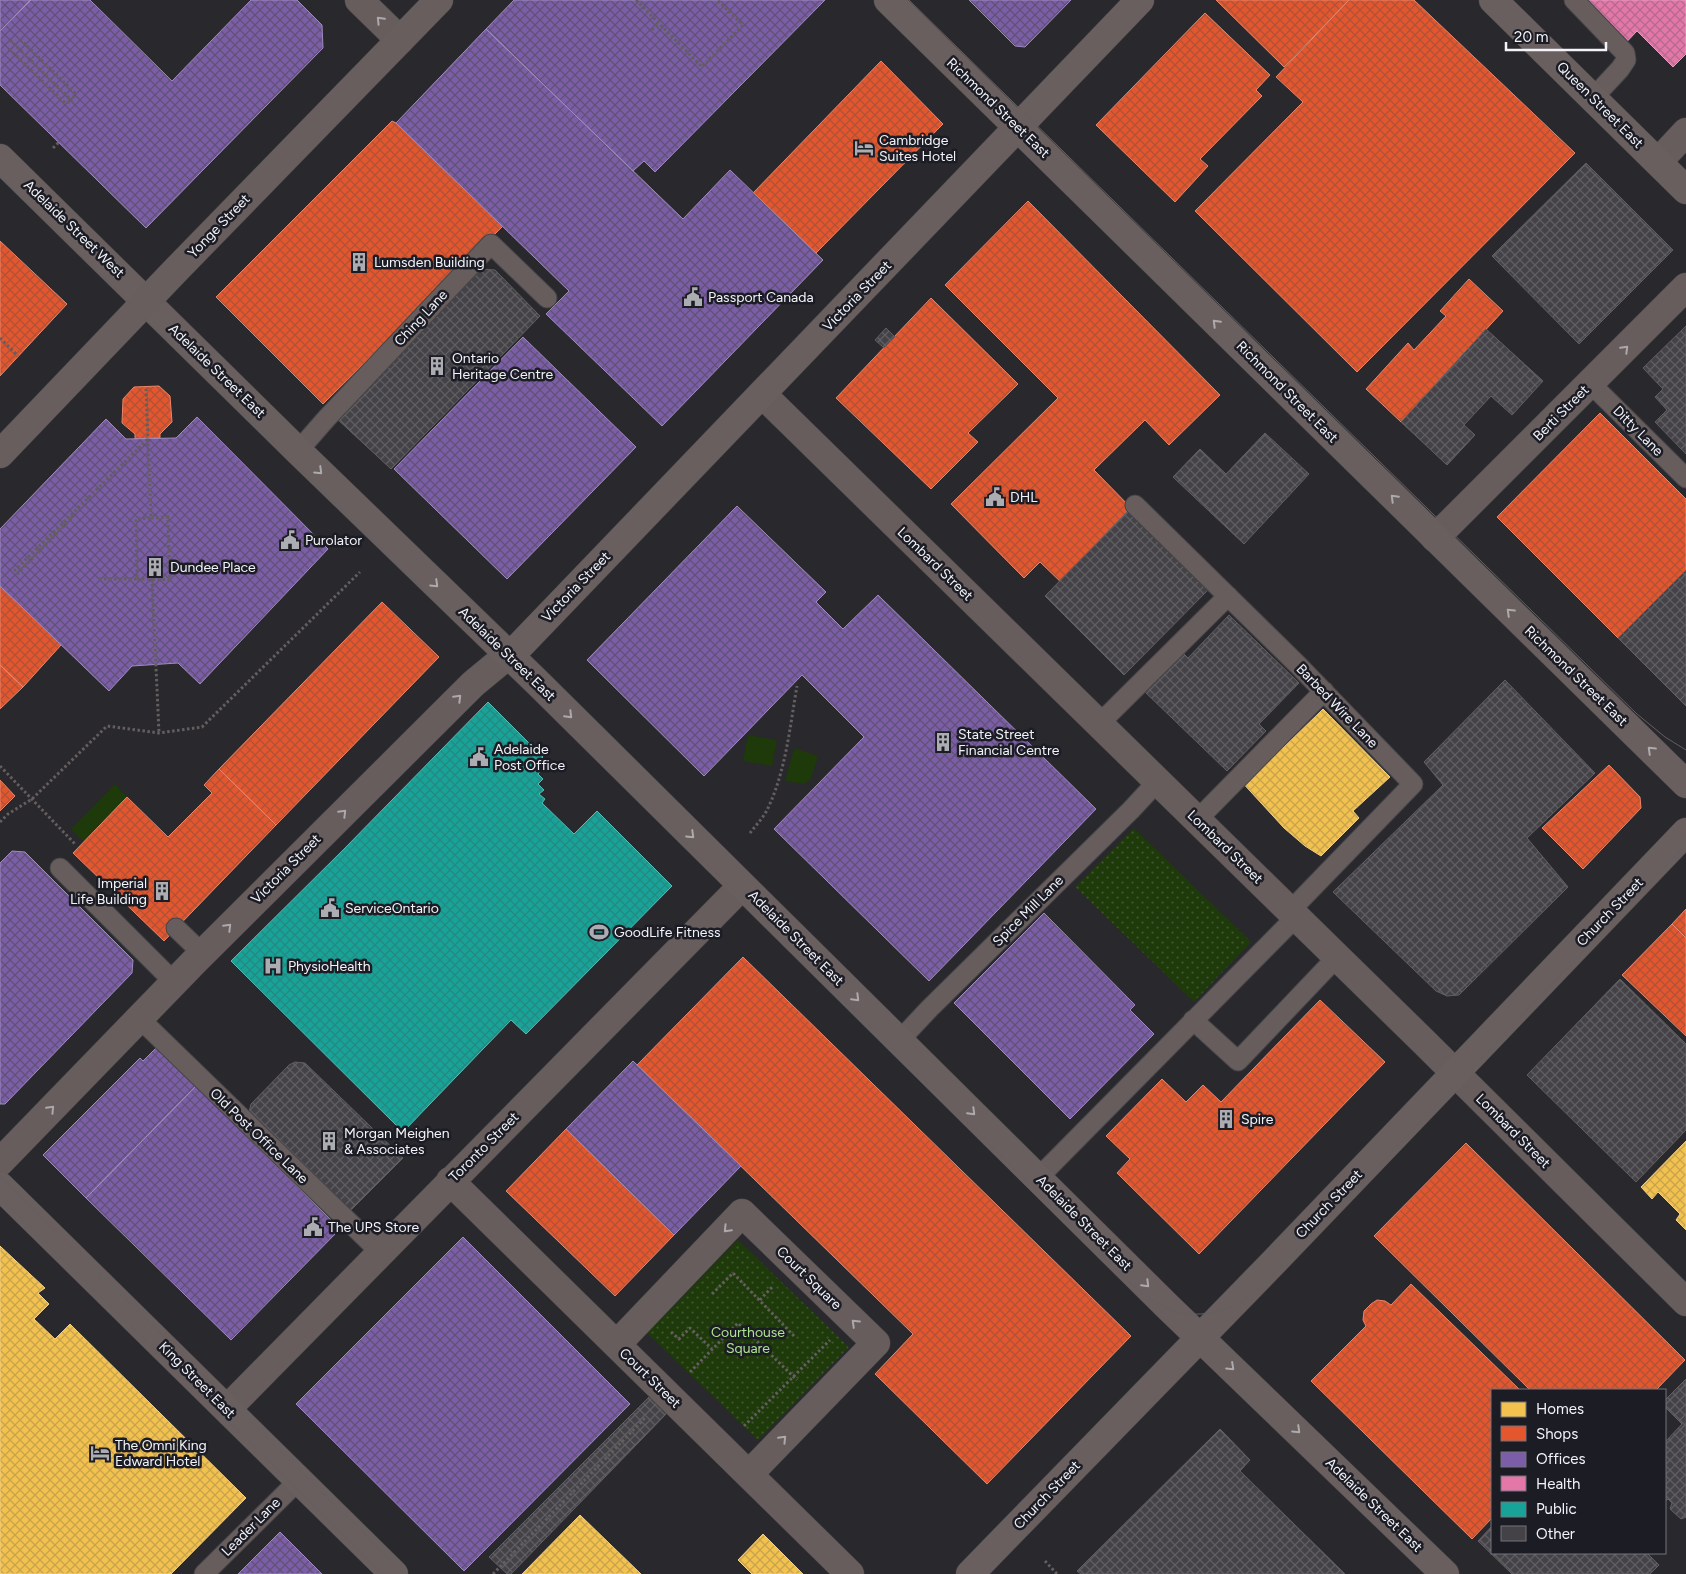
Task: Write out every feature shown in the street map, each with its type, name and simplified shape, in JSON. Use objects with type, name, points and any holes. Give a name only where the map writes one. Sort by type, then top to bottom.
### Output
[{"type":"main road","name":"Yonge Street","points":[[0,454],[439,0]]},
{"type":"main road","name":"Richmond Street East","points":[[888,0],[1686,784]]},
{"type":"main road","name":"Victoria Street","points":[[510,656],[1140,0]]},
{"type":"main road","name":"Queen Street East","points":[[1493,0],[1686,190]]},
{"type":"main road","name":"Adelaide Street West","points":[[0,158],[147,302]]},
{"type":"main road","name":"Adelaide Street East","points":[[147,302],[510,656],[1200,1337],[1445,1574]]},
{"type":"main road","name":"Church Street","points":[[970,1574],[1455,1074],[1686,832]]},
{"type":"main road","name":"King Street East","points":[[0,1186],[394,1574]]},
{"type":"street","points":[[360,0],[400,40]]},
{"type":"street","points":[[1658,162],[1686,132]]},
{"type":"street","name":"Berti Street","points":[[1435,538],[1686,287]]},
{"type":"street","name":"Lombard Street","points":[[762,394],[1686,1302]]},
{"type":"street","name":"Victoria Street","points":[[0,1162],[202,953],[472,684],[502,660],[510,656]]},
{"type":"street","name":"Toronto Street","points":[[227,1409],[742,886]]},
{"type":"street","name":"Court Street","points":[[450,1181],[850,1574]]},
{"type":"street","name":"Court Square","points":[[616,1344],[742,1213],[876,1342],[749,1474]]},
{"type":"lane","points":[[1574,0],[1625,53],[1626,60],[1620,69],[1593,98]]},
{"type":"lane","name":"Ching Lane","points":[[298,451],[491,244],[547,298]]},
{"type":"lane","name":"Ditty Lane","points":[[1590,383],[1686,478]]},
{"type":"lane","name":"Barbed Wire Lane","points":[[1135,506],[1324,691],[1413,784],[1293,914]]},
{"type":"lane","points":[[1098,724],[1228,596]]},
{"type":"lane","points":[[1197,820],[1324,691]]},
{"type":"lane","name":"Spice Mill Lane","points":[[899,1041],[1157,782]]},
{"type":"lane","points":[[60,868],[174,982]]},
{"type":"lane","points":[[1038,1178],[1193,1020],[1293,914]]},
{"type":"lane","points":[[176,928],[202,953]]},
{"type":"lane","points":[[1193,1020],[1238,1061],[1336,958]]},
{"type":"lane","name":"Old Post Office Lane","points":[[139,1018],[381,1253]]},
{"type":"lane","name":"Leader Lane","points":[[204,1574],[299,1480]]},
{"type":"path","points":[[636,0],[702,67],[743,25],[717,0]]},
{"type":"path","points":[[652,30],[659,23]]},
{"type":"path","points":[[9,49],[65,104],[72,101],[75,94],[20,39]]},
{"type":"path","points":[[10,40],[72,101]]},
{"type":"path","points":[[53,148],[59,142]]},
{"type":"path","points":[[0,338],[18,356]]},
{"type":"path","points":[[146,387],[151,518]]},
{"type":"path","points":[[15,572],[148,438]]},
{"type":"path","points":[[99,578],[170,580],[168,517],[136,519],[137,579]]},
{"type":"path","points":[[0,822],[8,814],[32,799],[107,726],[159,733],[202,727],[360,572]]},
{"type":"path","points":[[152,580],[159,733]]},
{"type":"path","points":[[750,833],[768,809],[778,782],[797,686]]},
{"type":"path","points":[[0,766],[78,848]]},
{"type":"path","points":[[712,1294],[733,1273],[794,1336]]},
{"type":"path","points":[[742,1429],[851,1318]]},
{"type":"path","points":[[687,1374],[738,1323],[819,1402]]},
{"type":"path","points":[[668,1329],[679,1340],[690,1328],[712,1350]]},
{"type":"path","points":[[493,1574],[651,1412]]},
{"type":"path","points":[[1045,1561],[1057,1574]]},
{"type":"green space","points":[[748,735],[777,740],[772,766],[743,761]]},
{"type":"green space","points":[[794,748],[818,756],[811,779],[804,784],[785,781]]},
{"type":"green space","points":[[115,784],[127,797],[84,842],[71,829]]},
{"type":"green space","points":[[1134,828],[1251,942],[1194,1002],[1075,887]]},
{"type":"green space","name":"Courthouse Square","points":[[738,1240],[849,1347],[758,1440],[647,1333]]},
{"type":"building: Homes","points":[[1323,709],[1390,777],[1353,811],[1359,818],[1321,856],[1305,846],[1284,828],[1240,780],[1279,744],[1283,748]]},
{"type":"building: Homes","points":[[1686,1141],[1686,1230],[1676,1220],[1680,1214],[1658,1192],[1652,1199],[1641,1187]]},
{"type":"building: Homes","name":"The Omni King Edward Hotel","points":[[0,1246],[45,1288],[38,1293],[49,1304],[34,1319],[55,1339],[70,1324],[246,1498],[171,1574],[0,1574]]},
{"type":"building: Homes","points":[[580,1515],[641,1574],[522,1574]]},
{"type":"building: Homes","points":[[763,1534],[803,1574],[752,1574],[738,1560]]},
{"type":"building: Shops","points":[[1216,0],[1349,0],[1284,67]]},
{"type":"building: Shops","points":[[1349,0],[1414,0],[1575,153],[1357,372],[1195,211],[1303,102],[1276,77]]},
{"type":"building: Shops","points":[[1205,13],[1270,75],[1256,90],[1262,96],[1200,159],[1208,166],[1175,202],[1096,125]]},
{"type":"building: Shops","name":"Cambridge Suites Hotel","points":[[881,61],[943,124],[816,253],[753,193]]},
{"type":"building: Shops","name":"Lumsden Building","points":[[392,121],[503,226],[323,404],[216,297]]},
{"type":"building: Shops","points":[[1028,201],[1220,395],[1169,445],[1145,420],[1094,470],[1138,515],[1066,587],[1040,562],[1024,578],[951,504],[1058,398],[945,285]]},
{"type":"building: Shops","points":[[0,241],[67,304],[0,376]]},
{"type":"building: Shops","points":[[1469,279],[1503,311],[1401,422],[1366,389],[1408,343],[1414,350],[1446,316],[1440,311]]},
{"type":"building: Shops","points":[[931,298],[1018,384],[968,433],[978,442],[931,489],[836,398]]},
{"type":"building: Shops","points":[[159,386],[170,396],[172,422],[160,434],[160,438],[135,439],[135,434],[122,423],[123,399],[134,387]]},
{"type":"building: Shops","points":[[1600,413],[1686,499],[1686,570],[1618,638],[1497,517]]},
{"type":"building: Shops","points":[[0,586],[62,644],[23,687],[0,665]]},
{"type":"building: Shops","points":[[382,602],[439,657],[276,825],[219,769]]},
{"type":"building: Shops","points":[[0,665],[23,687],[0,709]]},
{"type":"building: Shops","points":[[1609,765],[1640,797],[1641,808],[1583,869],[1542,828]]},
{"type":"building: Shops","name":"Imperial Life Building","points":[[219,769],[276,825],[164,941],[73,853],[127,797],[168,837],[212,793],[204,785]]},
{"type":"building: Shops","points":[[0,780],[15,796],[0,811]]},
{"type":"building: Shops","points":[[1686,909],[1686,938],[1672,924]]},
{"type":"building: Shops","points":[[1672,924],[1686,938],[1686,1036],[1622,975]]},
{"type":"building: Shops","points":[[743,957],[1131,1336],[987,1484],[875,1374],[913,1334],[637,1065]]},
{"type":"building: Shops","name":"Spire","points":[[1320,1000],[1385,1062],[1199,1254],[1117,1173],[1130,1159],[1106,1136],[1162,1079],[1186,1102],[1203,1085],[1221,1102]]},
{"type":"building: Shops","points":[[566,1129],[674,1235],[615,1296],[506,1191]]},
{"type":"building: Shops","points":[[1466,1143],[1685,1360],[1657,1389],[1529,1389],[1374,1236]]},
{"type":"building: Shops","points":[[1411,1284],[1519,1389],[1491,1389],[1491,1519],[1472,1539],[1311,1381],[1366,1326],[1363,1320],[1364,1311],[1371,1304],[1377,1300],[1385,1301],[1391,1305]]},
{"type":"building: Offices","points":[[0,0],[30,0],[0,31]]},
{"type":"building: Offices","points":[[31,0],[90,0],[172,81],[251,0],[297,0],[322,25],[323,48],[146,228],[0,85],[0,31]]},
{"type":"building: Offices","points":[[514,0],[825,0],[655,172],[644,161],[633,171],[486,29]]},
{"type":"building: Offices","points":[[969,0],[1071,0],[1025,47],[1015,46]]},
{"type":"building: Offices","points":[[486,29],[683,219],[730,170],[823,260],[662,426],[546,314],[569,291],[396,123]]},
{"type":"building: Offices","points":[[523,337],[636,447],[507,579],[394,469]]},
{"type":"building: Offices","name":"Dundee Place","points":[[197,417],[328,549],[200,684],[178,663],[132,666],[109,691],[0,586],[0,529],[106,419],[126,439],[176,438]]},
{"type":"building: Offices","name":"State Street Financial Centre","points":[[737,506],[826,592],[816,602],[843,629],[878,595],[1096,809],[929,981],[774,829],[864,737],[802,675],[704,776],[587,660]]},
{"type":"building: Offices","points":[[12,851],[25,852],[133,960],[132,973],[5,1104],[0,1104],[0,863]]},
{"type":"building: Offices","points":[[1044,913],[1135,1005],[1130,1010],[1154,1034],[1070,1119],[954,1003]]},
{"type":"building: Offices","points":[[157,1047],[196,1086],[86,1198],[43,1155],[140,1058],[143,1061]]},
{"type":"building: Offices","points":[[633,1061],[741,1166],[674,1235],[566,1129]]},
{"type":"building: Offices","points":[[196,1086],[340,1229],[231,1340],[86,1198]]},
{"type":"building: Offices","points":[[463,1237],[630,1404],[464,1571],[296,1404]]},
{"type":"building: Offices","points":[[280,1532],[322,1574],[238,1574]]},
{"type":"building: Health","points":[[1567,0],[1686,0],[1686,54],[1673,67],[1637,31],[1618,51]]},
{"type":"building: Public","points":[[488,702],[543,757],[538,762],[544,767],[538,774],[543,779],[538,784],[544,790],[539,794],[545,799],[542,803],[574,834],[597,811],[672,886],[526,1034],[511,1020],[403,1132],[231,961]]},
{"type":"building: Other","points":[[1586,163],[1673,250],[1579,344],[1492,256]]},
{"type":"building: Other","name":"Ontario Heritage Centre","points":[[479,269],[495,270],[540,316],[391,469],[335,417]]},
{"type":"building: Other","points":[[1686,326],[1686,454],[1655,422],[1667,410],[1655,397],[1663,389],[1643,368]]},
{"type":"building: Other","points":[[886,328],[895,337],[884,348],[875,340]]},
{"type":"building: Other","points":[[1486,329],[1543,381],[1512,415],[1491,396],[1464,425],[1475,435],[1447,465],[1401,422]]},
{"type":"building: Other","points":[[1265,433],[1309,474],[1244,544],[1173,477],[1200,449],[1226,474]]},
{"type":"building: Other","points":[[1130,509],[1210,588],[1124,675],[1045,596]]},
{"type":"building: Other","points":[[1686,570],[1686,706],[1618,638]]},
{"type":"building: Other","points":[[1229,615],[1299,683],[1259,724],[1266,731],[1227,771],[1145,692],[1183,653],[1188,658]]},
{"type":"building: Other","points":[[1505,680],[1595,773],[1527,838],[1568,887],[1459,995],[1447,996],[1436,991],[1333,892],[1443,785],[1424,762]]},
{"type":"building: Other","points":[[1620,979],[1686,1044],[1686,1130],[1636,1182],[1527,1075]]},
{"type":"building: Other","name":"Morgan Meighen & Associates","points":[[295,1062],[305,1063],[403,1158],[347,1214],[249,1112],[251,1104],[289,1065]]},
{"type":"building: Other","points":[[1686,1379],[1686,1517],[1681,1519],[1670,1509],[1672,1503],[1668,1499],[1666,1500],[1666,1441],[1682,1424],[1666,1408],[1666,1399]]},
{"type":"building: Other","points":[[652,1394],[669,1411],[511,1574],[507,1574],[489,1557]]},
{"type":"building: Other","points":[[1220,1429],[1250,1460],[1240,1471],[1345,1574],[1081,1574],[1077,1571]]},
{"type":"building: Other","points":[[1491,1527],[1491,1554],[1478,1541]]},
{"type":"building: Other","points":[[1491,1554],[1648,1554],[1659,1565],[1650,1574],[1512,1574]]},
{"type":"tram line","points":[[909,0],[1637,714],[1665,737],[1686,750]]},
{"type":"tram line","points":[[0,176],[419,585],[472,631],[1103,1257],[1141,1292],[1168,1309],[1183,1313],[1200,1314],[1219,1311],[1231,1307],[1254,1292],[1366,1179],[1686,844]]},
{"type":"tram line","points":[[0,1176],[405,1574]]},
{"type":"tram line","points":[[0,1197],[383,1574]]},
{"type":"place","name":"Cambridge Suites Hotel","points":[[864,148]]},
{"type":"place","name":"Lumsden Building","points":[[359,262]]},
{"type":"place","name":"Passport Canada","points":[[693,297]]},
{"type":"place","name":"Ontario Heritage Centre","points":[[437,366]]},
{"type":"place","name":"DHL","points":[[995,497]]},
{"type":"place","name":"Purolator","points":[[290,540]]},
{"type":"place","name":"Dundee Place","points":[[155,567]]},
{"type":"place","name":"State Street Financial Centre","points":[[943,742]]},
{"type":"place","name":"Adelaide Post Office","points":[[479,757]]},
{"type":"place","name":"Imperial Life Building","points":[[162,891]]},
{"type":"place","name":"ServiceOntario","points":[[330,908]]},
{"type":"place","name":"GoodLife Fitness","points":[[599,932]]},
{"type":"place","name":"PhysioHealth","points":[[273,966]]},
{"type":"place","name":"Spire","points":[[1226,1119]]},
{"type":"place","name":"Morgan Meighen & Associates","points":[[329,1141]]},
{"type":"place","name":"The UPS Store","points":[[313,1227]]},
{"type":"place","name":"The Omni King Edward Hotel","points":[[100,1453]]}]
